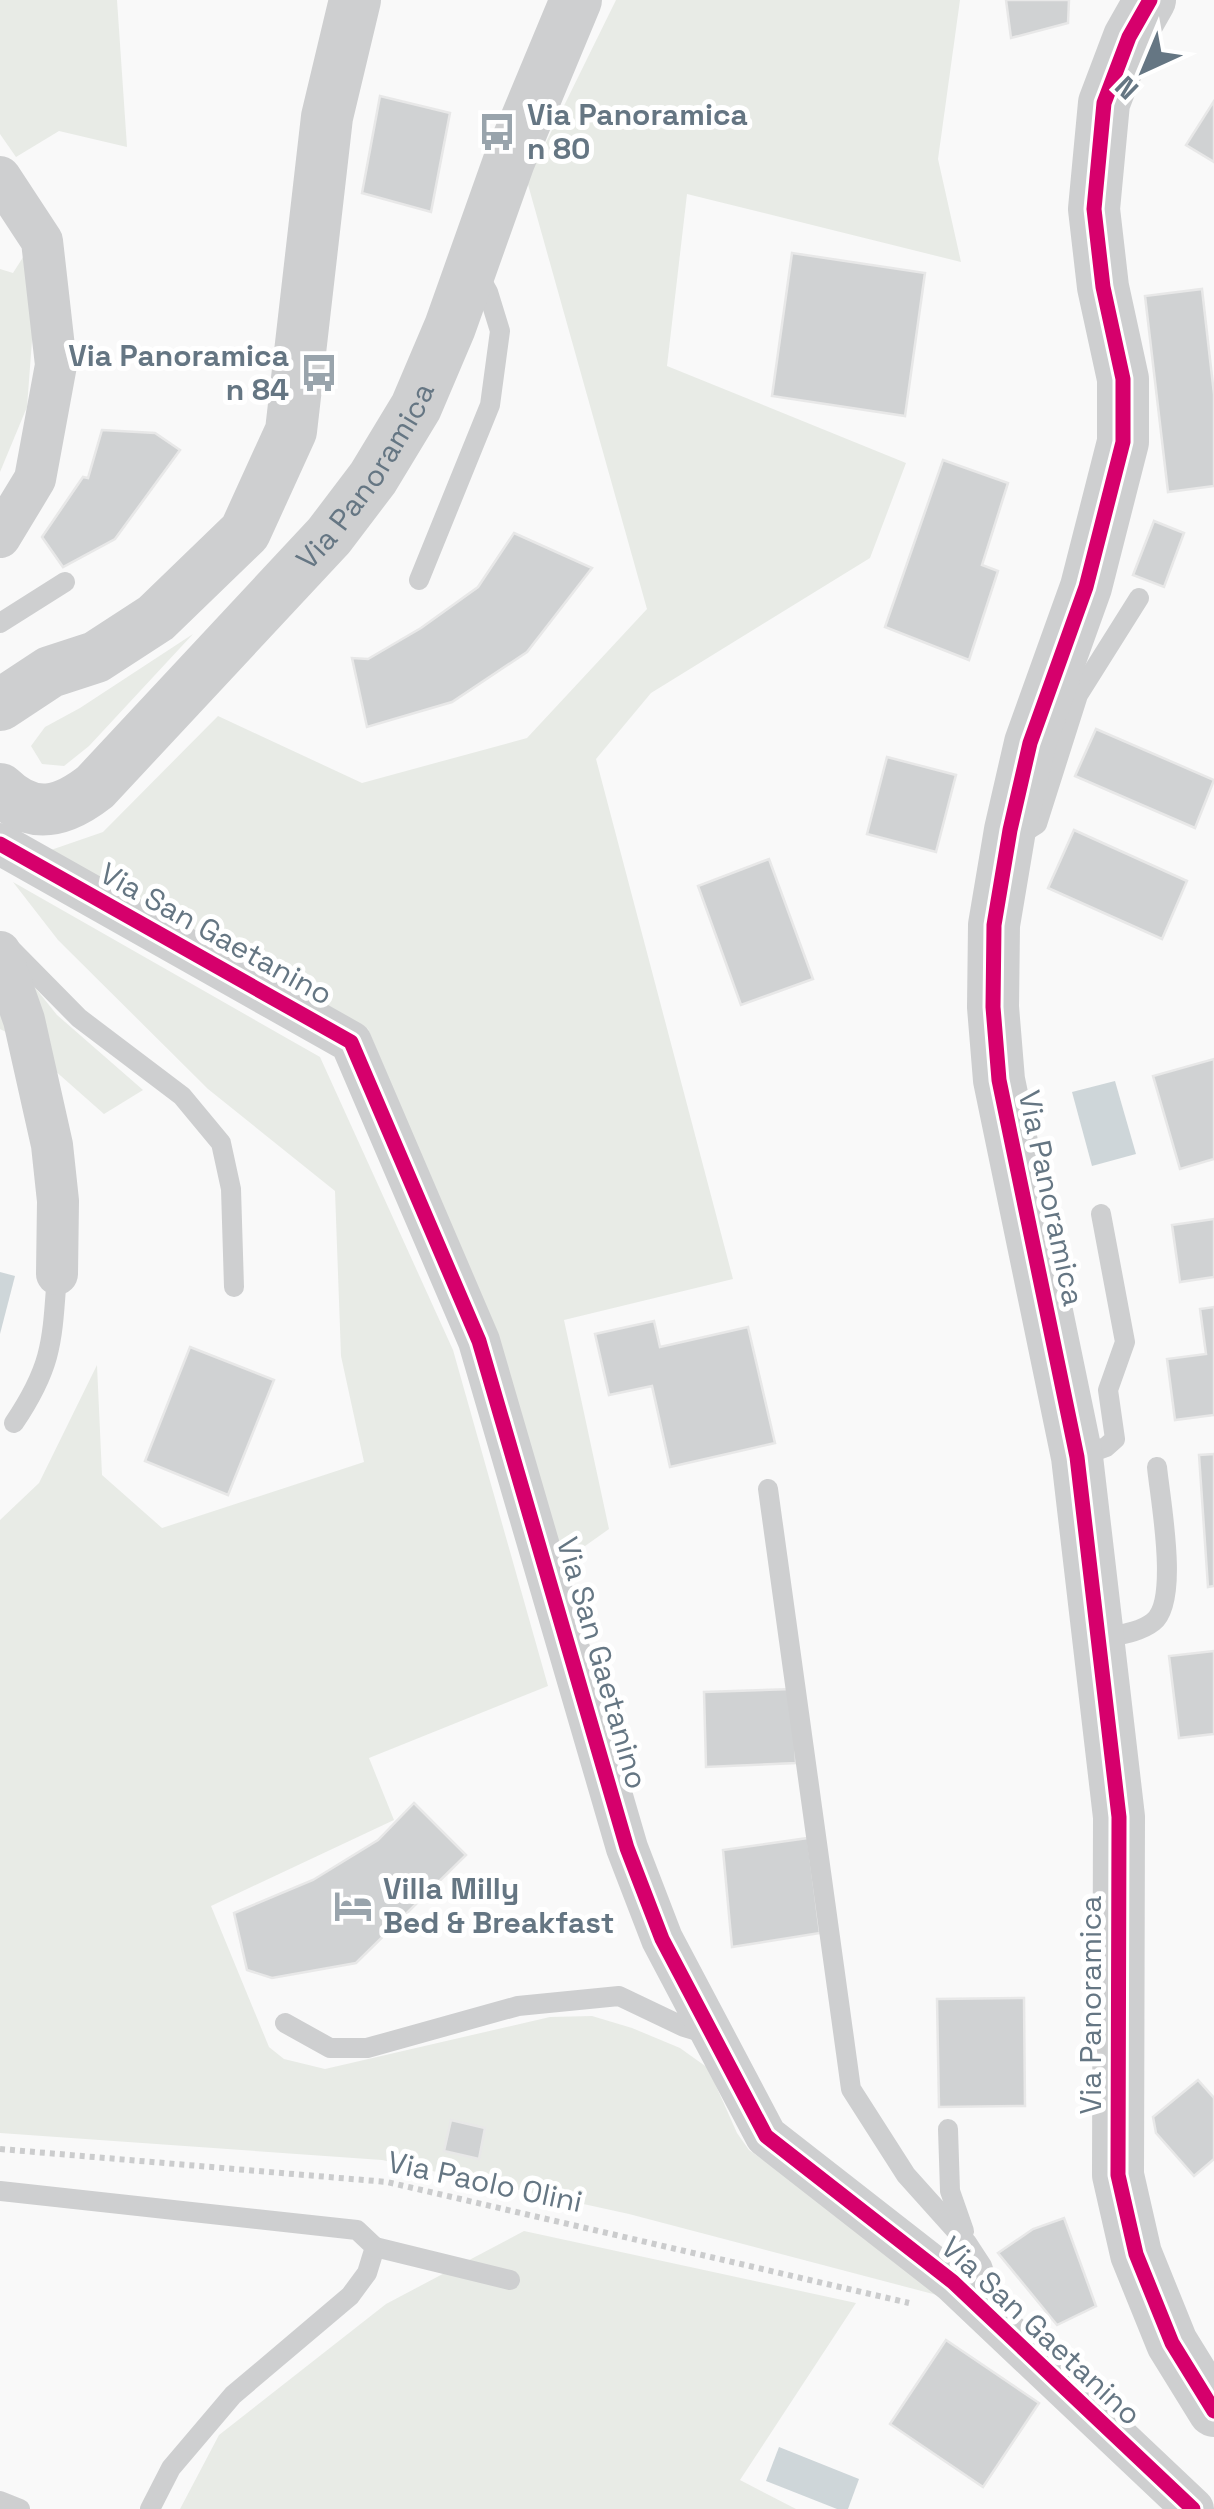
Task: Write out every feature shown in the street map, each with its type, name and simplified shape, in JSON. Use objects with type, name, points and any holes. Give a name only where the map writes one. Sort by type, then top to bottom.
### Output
[{"type":"street","points":[[0,705],[50,672],[96,656],[156,618],[245,532],[290,431],[327,117],[355,0]]},
{"type":"street","name":"Via Panoramica","points":[[0,789],[12,800],[42,810],[70,806],[95,786],[329,536],[373,478],[416,407],[450,327],[508,160],[576,0]]},
{"type":"street","name":"Via Panoramica","points":[[1150,0],[1129,37],[1104,102],[1094,209],[1103,287],[1122,380],[1122,442],[1086,588],[1030,742],[994,925],[993,1006],[999,1080],[1076,1457],[1119,1817],[1118,2175],[1136,2254],[1172,2343],[1214,2412]]},
{"type":"street","points":[[0,177],[42,241],[56,365],[35,479],[0,537]]},
{"type":"street","name":"Via San Gaetanino","points":[[0,844],[351,1042],[478,1341],[626,1848],[662,1939],[766,2136],[964,2287],[1193,2509]]},
{"type":"street","points":[[0,952],[24,1020],[52,1145],[58,1201],[57,1274]]},
{"type":"lane","points":[[419,580],[490,405],[500,331],[488,292],[473,264]]},
{"type":"lane","points":[[0,624],[65,582]]},
{"type":"lane","points":[[1008,843],[1037,824],[1078,695],[1139,598]]},
{"type":"lane","points":[[0,938],[79,1018],[182,1096],[220,1143],[231,1188],[234,1287]]},
{"type":"lane","points":[[1076,1457],[1106,1447],[1115,1439],[1108,1390],[1126,1342],[1101,1214]]},
{"type":"lane","points":[[14,1423],[37,1388],[52,1346],[57,1274]]},
{"type":"lane","points":[[1098,1639],[1128,1633],[1155,1621],[1166,1599],[1157,1467]]},
{"type":"lane","points":[[768,1489],[851,2089],[906,2175],[964,2287]]},
{"type":"lane","points":[[285,2022],[330,2048],[366,2048],[518,2006],[619,1996],[684,2027],[714,2036]]},
{"type":"lane","points":[[948,2130],[950,2191],[964,2287]]},
{"type":"lane","points":[[0,2192],[357,2230],[375,2247],[510,2280]]},
{"type":"lane","points":[[150,2509],[170,2468],[233,2395],[350,2296],[367,2273],[375,2247]]},
{"type":"lane","points":[[0,2502],[20,2509]]},
{"type":"shaded area","points":[[0,0],[117,0],[127,147],[59,131],[16,157],[0,134]]},
{"type":"shaded area","points":[[616,0],[960,0],[938,159],[961,262],[687,194],[667,366],[906,463],[870,558],[651,693],[596,759],[733,1279],[564,1320],[609,1529],[564,1561],[497,1337],[368,1029],[137,897],[48,851],[103,832],[218,716],[362,783],[527,738],[647,609],[527,181]]},
{"type":"shaded area","points":[[27,251],[34,314],[27,407],[0,472],[0,269],[13,273]]},
{"type":"shaded area","points":[[193,634],[89,746],[64,766],[42,764],[31,746],[45,727]]},
{"type":"shaded area","points":[[13,882],[320,1057],[453,1350],[548,1686],[369,1758],[394,1820],[211,1906],[269,2047],[284,2059],[325,2069],[550,2017],[592,2016],[632,2028],[680,2048],[708,2068],[737,2133],[749,2150],[952,2292],[952,2299],[629,2214],[382,2160],[0,2133],[0,1520],[39,1483],[97,1365],[102,1475],[162,1528],[364,1462],[341,1356],[335,1191],[208,1089],[58,940]]},
{"type":"shaded area","points":[[0,944],[57,1015],[143,1090],[104,1114],[18,1038],[0,1029]]},
{"type":"shaded area","points":[[1115,1081],[1136,1154],[1092,1166],[1072,1092]]},
{"type":"shaded area","points":[[0,1272],[15,1276],[0,1334]]},
{"type":"shaded area","points":[[524,2231],[856,2303],[740,2480],[796,2509],[180,2509],[219,2435],[386,2304]]},
{"type":"shaded area","points":[[779,2447],[859,2479],[848,2509],[837,2509],[766,2481]]},
{"type":"building","points":[[1006,0],[1069,0],[1068,23],[1011,38]]},
{"type":"building","points":[[380,96],[450,113],[431,212],[362,193]]},
{"type":"building","points":[[1214,101],[1214,162],[1186,145]]},
{"type":"building","points":[[792,253],[925,273],[905,416],[772,396]]},
{"type":"building","points":[[1202,289],[1214,394],[1214,486],[1168,492],[1145,296]]},
{"type":"building","points":[[102,430],[155,433],[180,450],[115,539],[63,567],[42,537],[83,477],[88,478]]},
{"type":"building","points":[[943,460],[1008,483],[982,565],[998,571],[969,660],[885,627]]},
{"type":"building","points":[[1154,521],[1184,533],[1164,587],[1133,575]]},
{"type":"building","points":[[514,533],[592,568],[527,652],[452,702],[367,727],[352,658],[368,659],[421,628],[478,587]]},
{"type":"building","points":[[1096,729],[1214,780],[1195,828],[1075,776]]},
{"type":"building","points":[[887,757],[956,775],[936,852],[867,834]]},
{"type":"building","points":[[1074,830],[1187,881],[1162,939],[1048,888]]},
{"type":"building","points":[[769,859],[813,979],[741,1005],[698,886]]},
{"type":"building","points":[[1214,1059],[1214,1159],[1180,1169],[1153,1076]]},
{"type":"building","points":[[1214,1219],[1214,1277],[1180,1282],[1172,1225]]},
{"type":"building","points":[[1214,1307],[1214,1415],[1175,1420],[1167,1359],[1206,1354],[1200,1309]]},
{"type":"building","points":[[654,1321],[660,1347],[748,1327],[775,1443],[670,1467],[652,1386],[609,1395],[595,1334]]},
{"type":"building","points":[[190,1347],[274,1380],[228,1495],[145,1461]]},
{"type":"building","points":[[1214,1454],[1214,1586],[1208,1587],[1199,1455]]},
{"type":"building","points":[[1214,1651],[1214,1734],[1179,1738],[1169,1656]]},
{"type":"building","points":[[793,1689],[796,1763],[706,1767],[704,1692]]},
{"type":"building","points":[[414,1803],[466,1855],[356,1963],[272,1978],[247,1970],[234,1913],[313,1880],[378,1840]]},
{"type":"building","points":[[808,1838],[820,1933],[732,1947],[723,1850]]},
{"type":"building","points":[[1024,1998],[1025,2106],[939,2107],[937,1999]]},
{"type":"building","points":[[1198,2080],[1214,2098],[1214,2159],[1194,2176],[1156,2133],[1153,2117]]},
{"type":"building","points":[[451,2120],[485,2128],[479,2159],[444,2151]]},
{"type":"building","points":[[1064,2218],[1096,2306],[1057,2325],[998,2253],[1033,2229]]},
{"type":"building","points":[[946,2340],[1039,2403],[983,2487],[890,2424]]},
{"type":"cycle path","points":[[1150,0],[1129,37],[1104,103],[1094,209],[1103,287],[1123,379],[1123,442],[1086,587],[1030,743],[994,925],[993,1007],[999,1080],[1077,1457],[1119,1817],[1118,2175],[1136,2254],[1172,2343],[1214,2411]]},
{"type":"cycle path","points":[[0,844],[351,1042],[479,1341],[627,1848],[662,1939],[766,2136],[953,2282],[1193,2509]]},
{"type":"place","name":"Via Panoramica n 80","points":[[497,132]]},
{"type":"place","name":"Via Panoramica n 84","points":[[319,373]]},
{"type":"place","name":"Villa Milly Bed & Breakfast","points":[[353,1906]]}]
